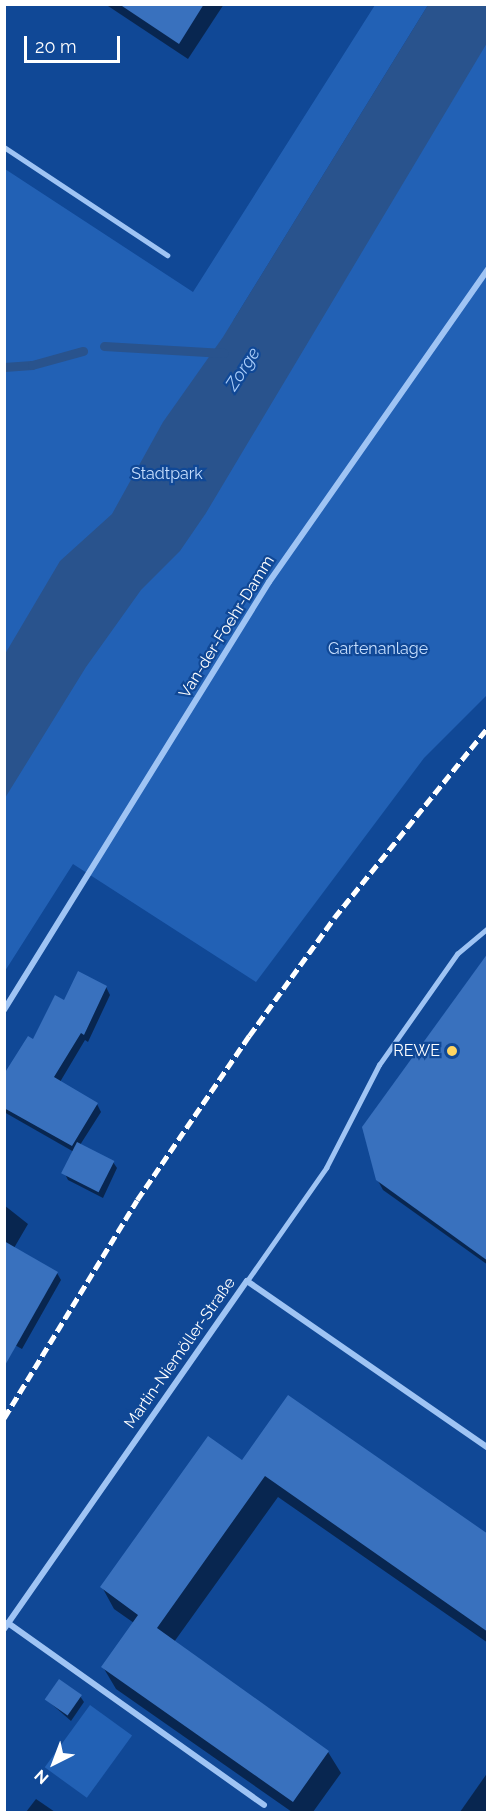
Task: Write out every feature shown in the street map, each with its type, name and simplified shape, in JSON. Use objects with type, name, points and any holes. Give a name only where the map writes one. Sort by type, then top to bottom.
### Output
[{"type":"street","name":"Van-der-Foehr-Damm","points":[[4,1010],[269,582],[488,268]]},
{"type":"street","name":"Martin-Niemöller-Straße","points":[[264,1805],[6,1626],[247,1281],[488,1448]]},
{"type":"lane","points":[[4,147],[167,255]]},
{"type":"lane","points":[[247,1281],[326,1168],[379,1065],[457,954],[488,928]]},
{"type":"green space","points":[[375,5],[428,5],[233,321],[487,43],[487,695],[424,758],[256,982],[73,864],[5,971],[5,169],[193,292]]},
{"type":"green space","points":[[90,1705],[132,1736],[87,1798],[45,1767]]},
{"type":"water","name":"Zorge","points":[[428,5],[487,5],[487,43],[206,513],[180,551],[141,590],[86,667],[5,798],[5,654],[60,561],[112,514],[163,422],[223,337]]},
{"type":"building","points":[[119,4],[204,4],[179,44]]},
{"type":"building","name":"REWE","points":[[488,953],[488,1261],[376,1180],[362,1127]]},
{"type":"building","points":[[78,971],[107,986],[84,1035],[81,1033],[54,1077],[98,1103],[72,1146],[4,1108],[4,1074],[28,1036],[33,1039],[55,995],[64,1000]]},
{"type":"building","points":[[77,1142],[114,1161],[99,1192],[61,1173]]},
{"type":"building","points":[[4,1241],[58,1272],[4,1367]]},
{"type":"building","points":[[288,1395],[488,1534],[488,1632],[265,1476],[157,1628],[329,1751],[293,1802],[101,1667],[138,1615],[100,1587],[208,1436],[242,1460]]},
{"type":"building","points":[[59,1679],[82,1695],[68,1716],[45,1699]]},
{"type":"waterway","points":[[104,346],[224,353]]},
{"type":"waterway","points":[[4,367],[32,365],[83,351]]},
{"type":"railway","points":[[4,1418],[137,1200],[249,1036],[334,918],[488,727]]},
{"type":"place","name":"REWE","points":[[452,1051]]},
{"type":"park label","name":"Stadtpark","points":[[167,474]]},
{"type":"park label","name":"Gartenanlage","points":[[378,649]]}]
